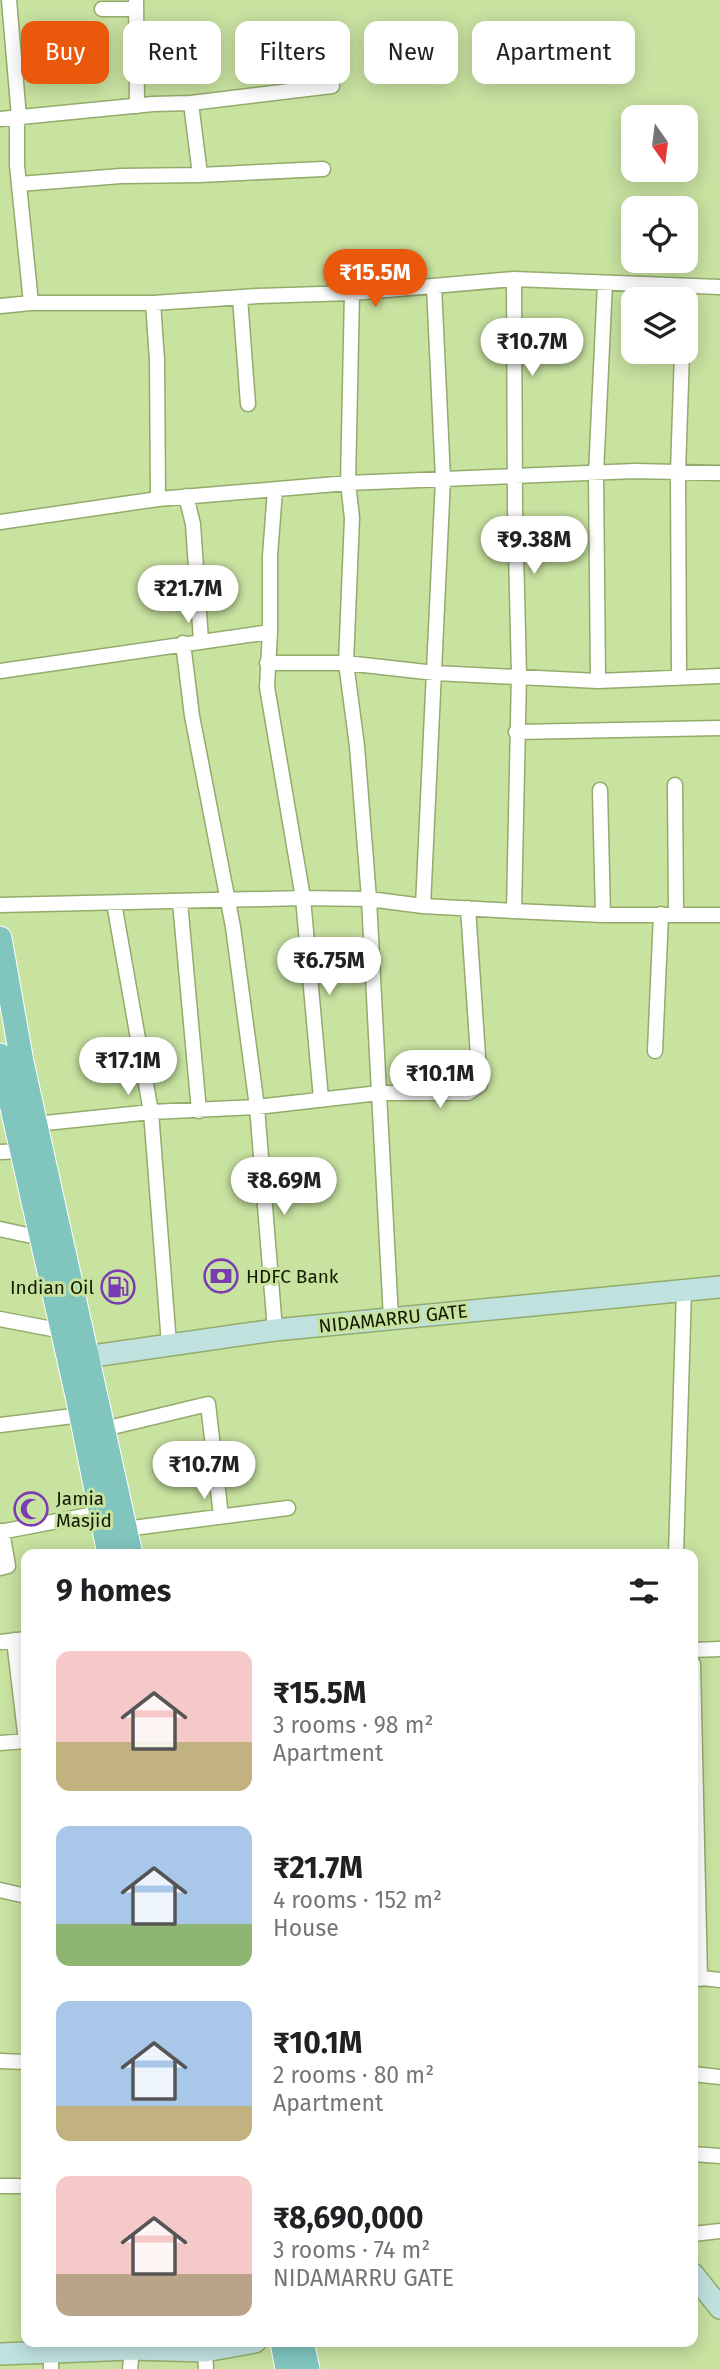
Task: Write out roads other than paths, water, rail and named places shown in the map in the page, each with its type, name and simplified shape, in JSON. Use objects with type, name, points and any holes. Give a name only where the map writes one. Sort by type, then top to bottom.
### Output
[{"type":"main road","points":[[0,938],[5,995],[36,1124],[76,1345],[81,1415],[108,1549]]},
{"type":"main road","points":[[1,1065],[41,1238],[104,1429],[130,1549]]},
{"type":"main road","name":"NIDAMARRU GATE","points":[[76,1345],[169,1344],[275,1330],[720,1287]]},
{"type":"main road","points":[[698,2280],[720,2308]]},
{"type":"main road","points":[[0,2354],[121,2352],[205,2360],[241,2347]]},
{"type":"main road","points":[[283,2347],[287,2369]]},
{"type":"main road","points":[[303,2347],[308,2369]]},
{"type":"street","points":[[9,0],[19,117],[19,184],[31,303]]},
{"type":"street","points":[[102,9],[135,5],[136,106]]},
{"type":"street","points":[[0,119],[191,103],[332,86]]},
{"type":"street","points":[[191,103],[200,175]]},
{"type":"street","points":[[19,184],[121,176],[323,169]]},
{"type":"street","points":[[0,306],[31,303],[153,303],[352,293],[514,279],[720,287]]},
{"type":"street","points":[[514,279],[519,676],[514,911]]},
{"type":"street","points":[[598,681],[596,474],[605,283]]},
{"type":"street","points":[[422,906],[443,479],[434,286]]},
{"type":"street","points":[[352,293],[348,483],[352,518],[346,663],[357,746],[369,899],[391,1318]]},
{"type":"street","points":[[240,298],[248,404]]},
{"type":"street","points":[[153,303],[157,360],[159,499]]},
{"type":"street","points":[[679,678],[678,472],[682,364]]},
{"type":"street","points":[[0,519],[186,496],[348,483],[596,474],[720,473]]},
{"type":"street","points":[[275,490],[270,556],[267,687],[303,898],[321,1099]]},
{"type":"street","points":[[186,496],[193,524],[201,640]]},
{"type":"street","points":[[0,671],[270,632]]},
{"type":"street","points":[[183,643],[192,716],[233,927],[257,1107],[275,1330]]},
{"type":"street","points":[[267,663],[346,663],[435,673],[598,681],[720,676]]},
{"type":"street","points":[[516,732],[720,728]]},
{"type":"street","points":[[676,785],[677,914]]},
{"type":"street","points":[[600,790],[603,915]]},
{"type":"street","points":[[0,905],[228,902],[303,898],[369,899],[422,906],[603,915],[720,915]]},
{"type":"street","points":[[180,902],[199,1111]]},
{"type":"street","points":[[114,903],[151,1112],[169,1344]]},
{"type":"street","points":[[36,1124],[151,1112],[257,1107],[379,1093],[468,1093],[480,1086],[468,908]]},
{"type":"street","points":[[655,1051],[661,914]]},
{"type":"street","points":[[0,1152],[23,1151]]},
{"type":"street","points":[[0,1229],[41,1238]]},
{"type":"street","points":[[676,1549],[684,1290]]},
{"type":"street","points":[[0,1319],[76,1345]]},
{"type":"street","points":[[104,1429],[208,1404],[221,1516]]},
{"type":"street","points":[[0,1425],[81,1415]]},
{"type":"street","points":[[125,1529],[288,1508]]},
{"type":"street","points":[[0,1568],[8,1566],[1,1532],[100,1513]]},
{"type":"street","points":[[14,1640],[21,1699]]},
{"type":"street","points":[[698,1650],[720,1649]]},
{"type":"street","points":[[0,1743],[21,1741]]},
{"type":"street","points":[[0,1890],[21,1895]]},
{"type":"street","points":[[698,1978],[720,1980]]},
{"type":"street","points":[[0,2061],[21,2062]]},
{"type":"street","points":[[698,2075],[720,2077]]},
{"type":"street","points":[[698,2154],[720,2156]]},
{"type":"street","points":[[0,2186],[21,2186]]},
{"type":"street","points":[[698,2233],[720,2231]]},
{"type":"place","name":"HDFC Bank","points":[[221,1276]]},
{"type":"place","name":"Indian Oil","points":[[118,1287]]},
{"type":"place","name":"Jamia Masjid","points":[[31,1509]]}]
